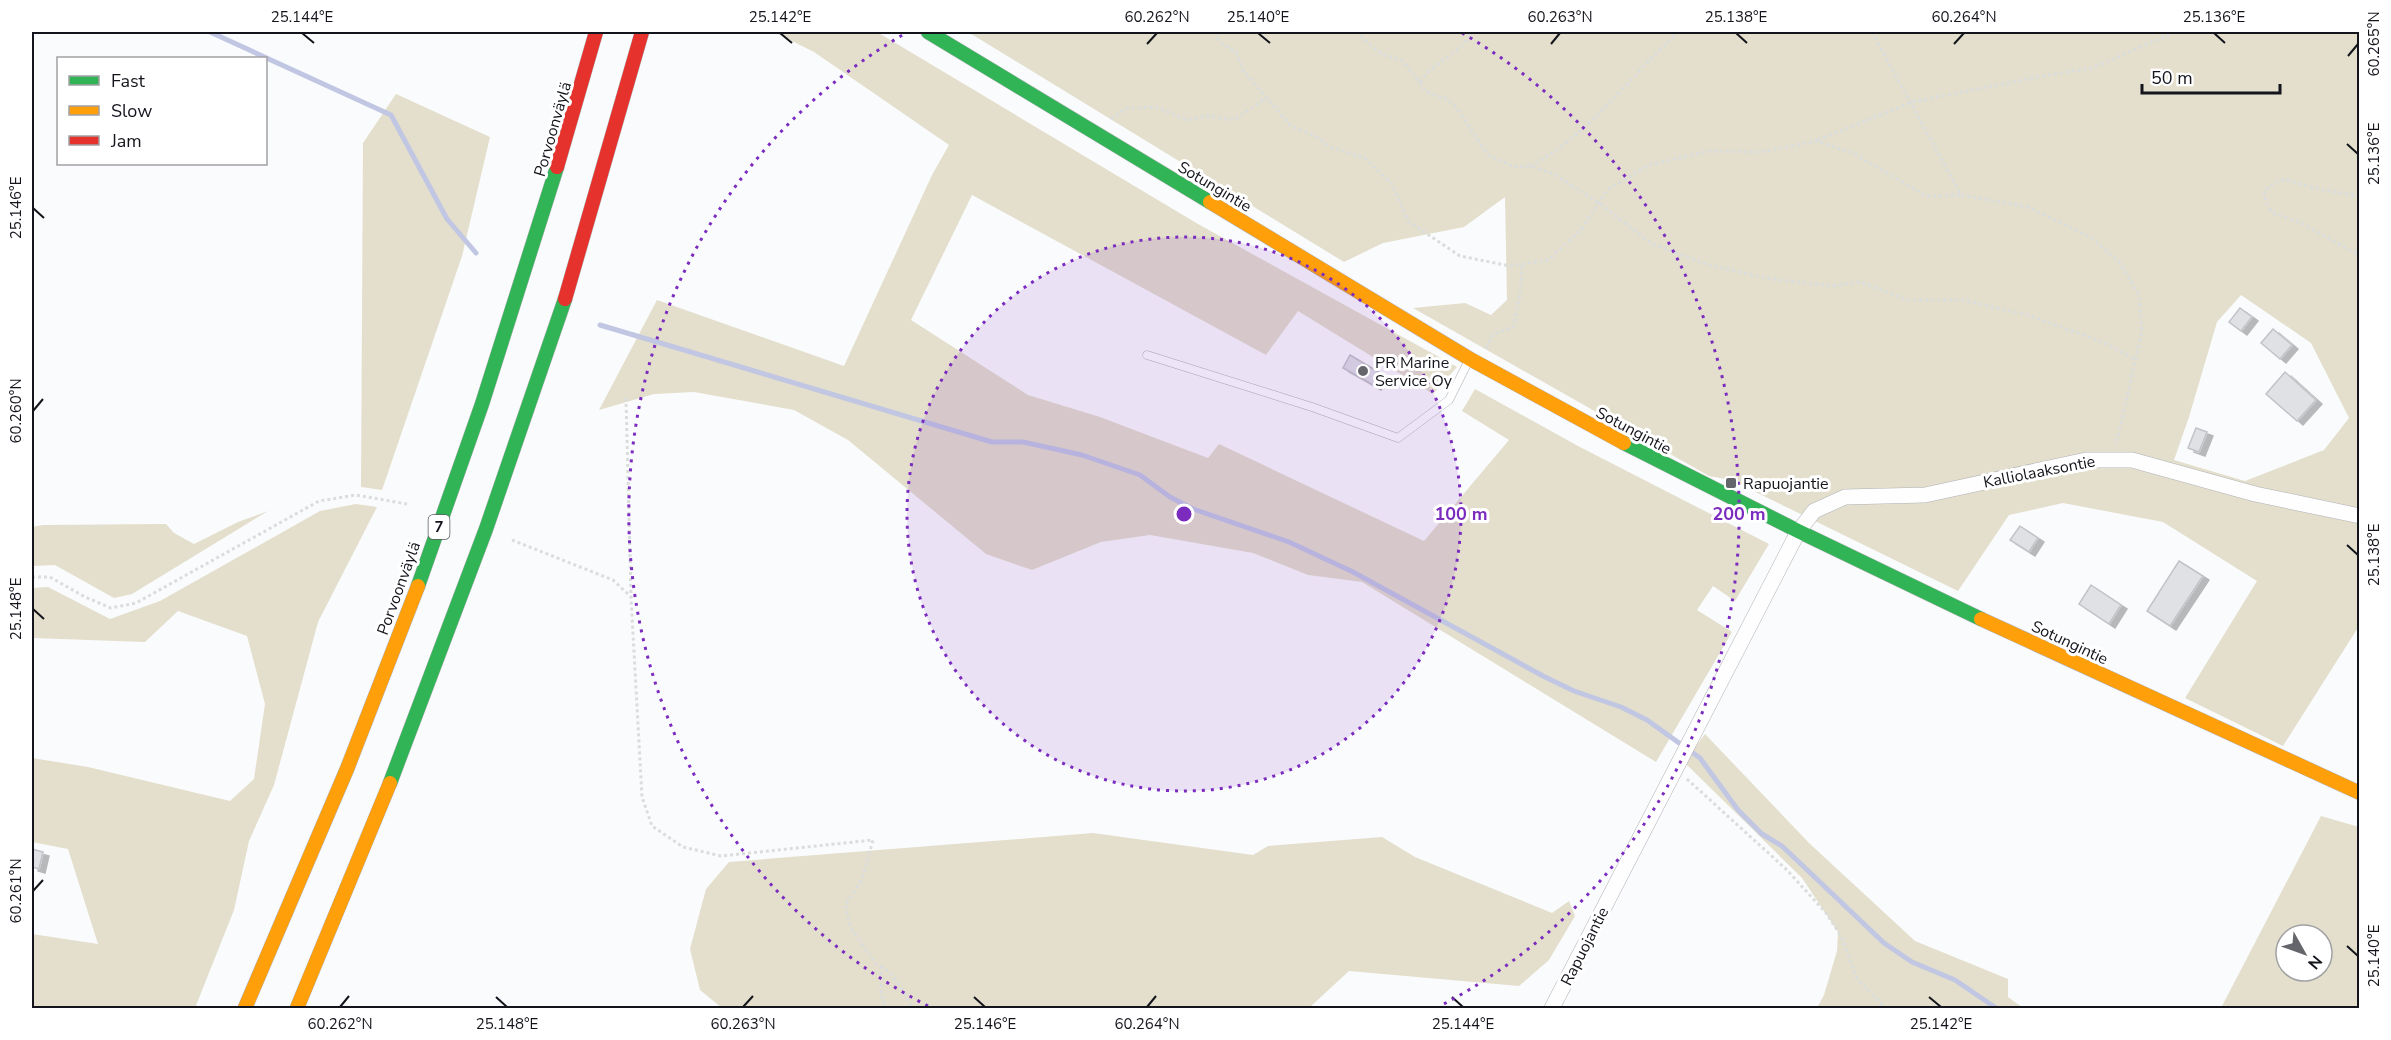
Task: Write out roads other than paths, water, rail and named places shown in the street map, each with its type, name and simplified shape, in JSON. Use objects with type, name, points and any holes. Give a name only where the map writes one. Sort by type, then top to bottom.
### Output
[{"type":"main road","name":"Porvoonväylä","points":[[245,1008],[300,885],[349,765],[442,519],[519,295],[596,32]]},
{"type":"main road","points":[[297,1008],[345,898],[427,691],[483,541],[543,365],[580,247],[642,32]]},
{"type":"main road","name":"Sotungintie","points":[[928,32],[1470,359],[1672,469],[1798,532],[2124,686],[2360,793]]},
{"type":"street","name":"Kalliolaaksontie","points":[[1798,532],[1814,511],[1845,497],[1925,495],[2086,460],[2112,459],[2132,460],[2255,494],[2360,516]]},
{"type":"street","name":"Rapuojantie","points":[[1552,1008],[1674,768],[1798,532]]},
{"type":"lane","points":[[1147,355],[1312,407],[1398,438],[1449,400],[1470,359]]},
{"type":"waterway","points":[[210,32],[265,57]]},
{"type":"waterway","points":[[267,58],[391,115],[447,219],[476,253]]},
{"type":"waterway","points":[[600,325],[992,442],[1023,442],[1082,455],[1140,475],[1170,497],[1193,509],[1289,542],[1353,572],[1543,676],[1574,691],[1621,707],[1647,720],[1700,758],[1738,810],[1762,834],[1782,846],[1884,943],[1912,962],[1955,980],[1996,1008]]},
{"type":"place","name":"PR Marine Service Oy","points":[[1363,371]]},
{"type":"place","name":"Rapuojantie","points":[[1731,483]]}]
